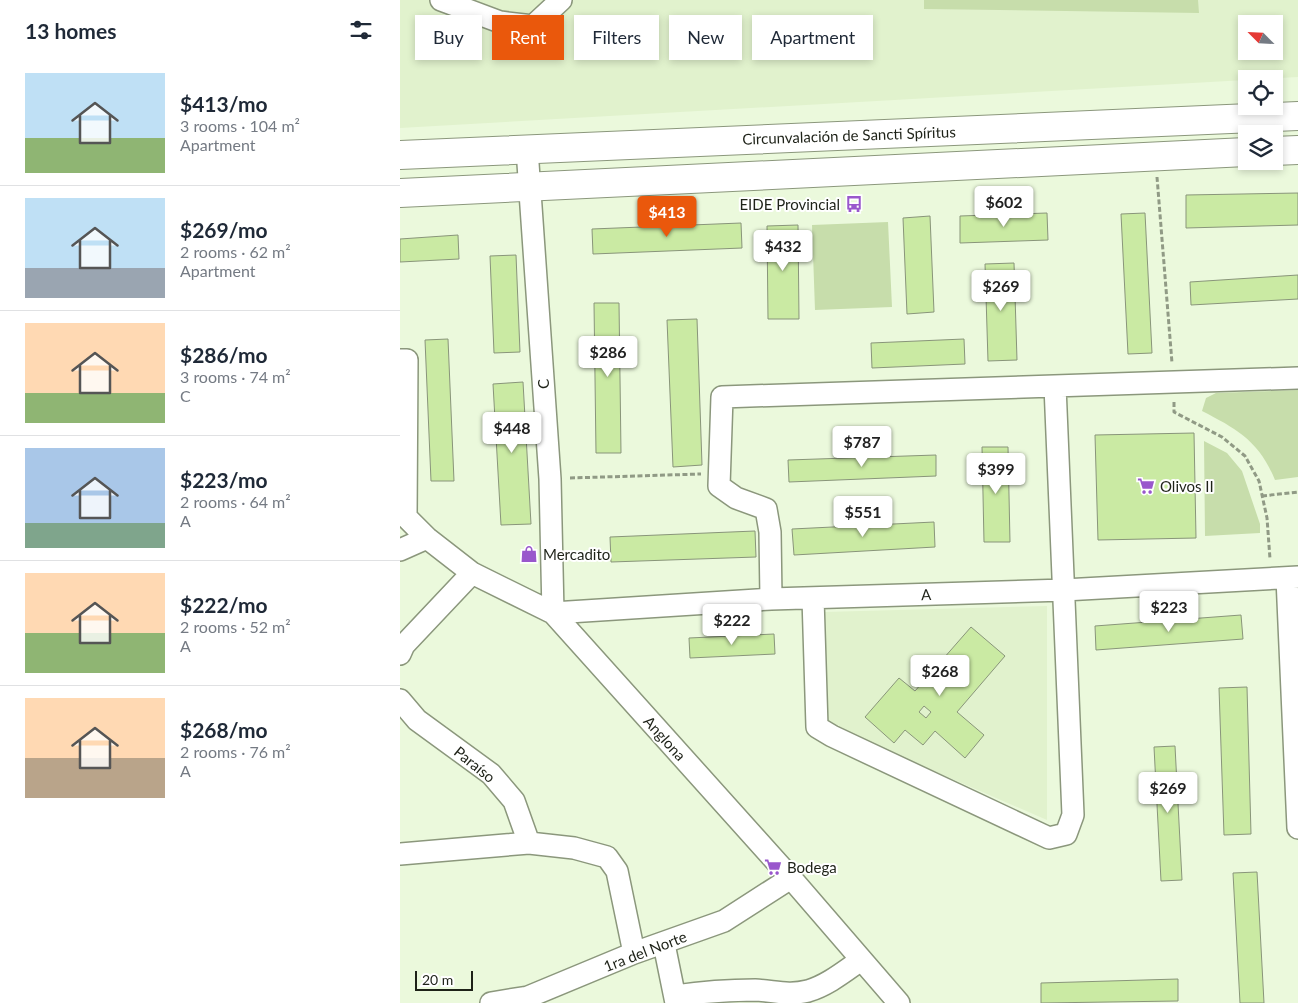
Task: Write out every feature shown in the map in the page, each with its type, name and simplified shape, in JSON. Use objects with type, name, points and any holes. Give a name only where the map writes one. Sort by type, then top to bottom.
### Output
[{"type":"highway","name":"Circunvalación de Sancti Spíritus","points":[[400,155],[1298,116]]},
{"type":"highway","points":[[1283,151],[1298,150]]},
{"type":"highway","points":[[400,193],[1238,152]]},
{"type":"street","points":[[441,0],[500,22],[533,26],[561,0]]},
{"type":"street","name":"C","points":[[527,149],[550,479],[553,613]]},
{"type":"street","points":[[400,360],[407,360],[403,514]]},
{"type":"street","points":[[771,599],[770,532],[766,509],[736,498],[719,486],[722,397],[1298,378]]},
{"type":"street","points":[[813,598],[817,727],[832,736],[1049,838],[1066,834],[1072,814],[1055,386]]},
{"type":"street","name":"Anglona","points":[[403,514],[427,538],[472,573],[553,613],[791,878],[899,1003]]},
{"type":"street","points":[[400,550],[427,538]]},
{"type":"street","points":[[400,654],[404,645],[472,573]]},
{"type":"street","points":[[1292,577],[1298,828]]},
{"type":"street","name":"A","points":[[553,613],[771,599],[1064,590],[1292,577]]},
{"type":"street","name":"Paraíso","points":[[400,700],[417,720],[491,774],[514,801],[529,843]]},
{"type":"street","points":[[400,854],[529,843],[574,848],[607,857],[616,871],[634,953]]},
{"type":"street","name":"1ra del Norte","points":[[491,1003],[530,1000],[634,953],[664,944],[724,921],[791,878]]},
{"type":"street","points":[[664,944],[676,999],[702,992],[757,990],[784,994],[809,990],[830,981],[861,960]]},
{"type":"path","points":[[550,479],[720,474]]},
{"type":"path","points":[[1262,496],[1298,492]]},
{"type":"shaded area","points":[[400,0],[1298,0],[1298,77],[1283,78],[1283,70],[1238,70],[1238,80],[400,128]]},
{"type":"shaded area","points":[[924,0],[1198,0],[1199,13],[924,9]]},
{"type":"shaded area","points":[[888,222],[892,307],[815,310],[812,225]]},
{"type":"shaded area","points":[[1298,390],[1298,477],[1275,480],[1262,455],[1246,438],[1236,430],[1202,411],[1206,398],[1216,393]]},
{"type":"shaded area","points":[[1204,441],[1227,453],[1242,471],[1260,524],[1260,533],[1205,536]]},
{"type":"shaded area","points":[[1047,606],[1047,820],[826,724],[824,612]]},
{"type":"building","points":[[1298,193],[1298,225],[1186,228],[1186,195]]},
{"type":"building","points":[[1047,213],[1048,240],[960,243],[960,216]]},
{"type":"building","points":[[1145,213],[1152,353],[1128,354],[1121,214]]},
{"type":"building","points":[[930,216],[934,312],[907,314],[903,218]]},
{"type":"building","points":[[741,223],[742,248],[593,254],[592,229]]},
{"type":"building","points":[[798,225],[799,319],[768,319],[767,226]]},
{"type":"building","points":[[458,235],[459,259],[400,262],[400,239]]},
{"type":"building","points":[[516,255],[520,352],[494,353],[490,256]]},
{"type":"building","points":[[1014,263],[1017,360],[988,361],[985,264]]},
{"type":"building","points":[[1298,275],[1298,299],[1191,305],[1190,282]]},
{"type":"building","points":[[594,303],[619,303],[621,453],[596,453]]},
{"type":"building","points":[[697,319],[702,465],[673,467],[667,320]]},
{"type":"building","points":[[448,339],[454,481],[431,481],[425,340]]},
{"type":"building","points":[[964,339],[965,364],[872,368],[871,343]]},
{"type":"building","points":[[523,382],[531,524],[501,525],[493,384]]},
{"type":"building","name":"Olivos II","points":[[1194,433],[1196,538],[1098,540],[1095,435]]},
{"type":"building","points":[[982,447],[1008,447],[1010,542],[984,542]]},
{"type":"building","points":[[936,455],[936,476],[789,482],[788,460]]},
{"type":"building","points":[[934,522],[935,547],[794,555],[792,529]]},
{"type":"building","points":[[755,531],[756,557],[611,562],[610,537]]},
{"type":"building","points":[[1241,615],[1243,639],[1096,650],[1095,626]]},
{"type":"building","points":[[971,627],[1005,656],[957,712],[984,735],[965,758],[935,731],[923,745],[905,730],[894,743],[865,717],[899,678],[915,691]],"holes":[[[924,706],[931,712],[926,718],[919,712]]]},
{"type":"building","points":[[774,634],[775,654],[690,658],[689,638]]},
{"type":"building","points":[[1247,687],[1251,834],[1224,835],[1219,688]]},
{"type":"building","points":[[1175,746],[1182,880],[1161,881],[1154,747]]},
{"type":"building","points":[[1257,872],[1264,1003],[1240,1003],[1233,873]]},
{"type":"building","points":[[1178,979],[1178,1001],[1041,1003],[1041,983]]},
{"type":"place","name":"EIDE Provincial","points":[[854,204]]},
{"type":"place","name":"Olivos II","points":[[1146,486]]},
{"type":"place","name":"Mercadito","points":[[529,554]]},
{"type":"place","name":"Bodega","points":[[773,867]]}]
